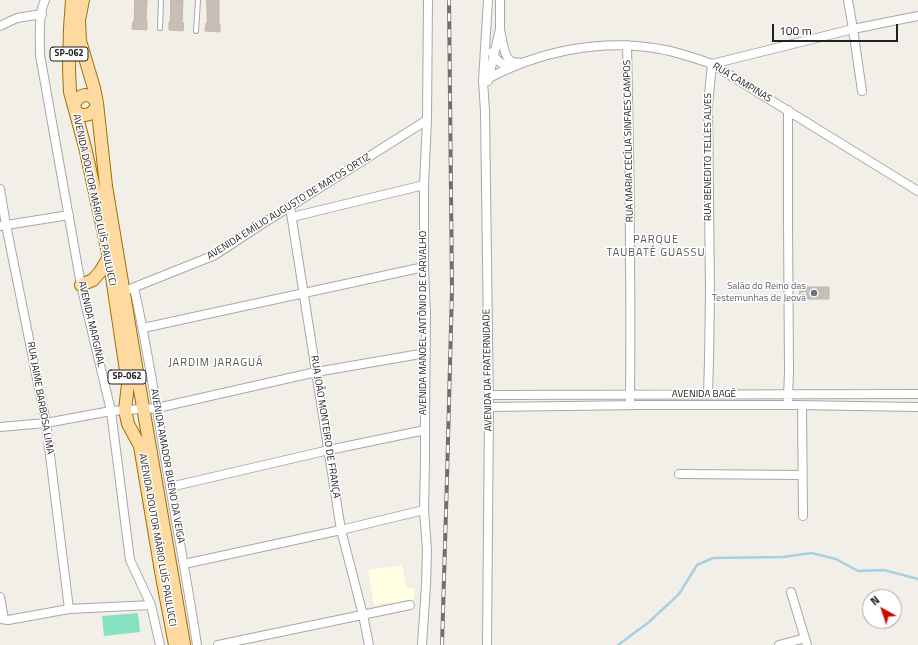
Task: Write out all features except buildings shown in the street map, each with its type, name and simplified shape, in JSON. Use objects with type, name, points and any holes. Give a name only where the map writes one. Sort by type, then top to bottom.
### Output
[{"type":"main road","name":"SP-062","points":[[72,0],[69,69],[70,92],[75,108]]},
{"type":"main road","name":"SP-062","points":[[83,0],[79,20],[80,41],[97,103]]},
{"type":"main road","points":[[75,108],[76,101],[81,96],[85,95],[92,96],[97,103]]},
{"type":"main road","name":"AVENIDA DOUTOR MÁRIO LUÍS PAULUCCI","points":[[97,103],[106,186],[129,289],[144,410],[171,576],[184,645]]},
{"type":"main road","name":"AVENIDA DOUTOR MÁRIO LUÍS PAULUCCI","points":[[75,108],[85,147],[108,257],[128,384],[125,410],[128,424],[140,446],[162,577],[176,645]]},
{"type":"main road","points":[[81,285],[93,280],[100,272],[108,257]]},
{"type":"street","name":"AVENIDA MARGINAL","points":[[45,0],[43,4],[40,28],[40,55],[81,285],[111,411],[130,560],[151,605],[160,645]]},
{"type":"street","name":"AVENIDA MANOEL ANTÔNIO DE CARVALHO","points":[[422,645],[427,550],[424,510],[426,461],[426,314],[424,267],[424,185],[427,120],[428,0]]},
{"type":"street","name":"AVENIDA DA FRATERNIDADE","points":[[486,79],[500,28],[500,0]]},
{"type":"street","points":[[848,0],[862,91]]},
{"type":"street","points":[[488,3],[490,40],[493,56],[510,68]]},
{"type":"street","name":"AVENIDA DA FRATERNIDADE","points":[[486,645],[489,395],[484,95],[486,79],[488,3]]},
{"type":"street","points":[[0,26],[17,18],[42,14]]},
{"type":"street","points":[[712,64],[853,29],[918,16]]},
{"type":"street","points":[[500,28],[505,53],[508,59],[511,62],[522,63]]},
{"type":"street","name":"RUA CAMPINAS","points":[[486,79],[522,63],[581,47],[627,45],[659,49],[687,56],[712,64],[918,191]]},
{"type":"street","name":"RUA MARIA CECÍLIA SINFAES CAMPOS","points":[[627,45],[631,283],[630,405]]},
{"type":"street","name":"RUA BENEDITO TELLES ALVES","points":[[708,394],[710,291],[708,105],[712,64]]},
{"type":"street","points":[[788,110],[788,406]]},
{"type":"street","name":"AVENIDA EMÍLIO AUGUSTO DE MATOS ORTIZ","points":[[129,289],[215,255],[427,120]]},
{"type":"street","points":[[292,217],[424,185]]},
{"type":"street","name":"RUA JAIME BARBOSA LIMA","points":[[0,189],[3,226],[46,423],[69,609]]},
{"type":"street","name":"RUA JOÃO MONTEIRO DE FRANÇA","points":[[290,206],[341,530],[363,615],[369,645]]},
{"type":"street","points":[[3,226],[69,215]]},
{"type":"street","points":[[143,328],[424,267]]},
{"type":"street","name":"AVENIDA AMADOR BUENO DA VEIGA","points":[[129,289],[143,328],[197,645]]},
{"type":"street","points":[[0,427],[46,423],[111,411],[157,408],[316,372],[426,353]]},
{"type":"street","name":"AVENIDA BAGÉ","points":[[489,395],[918,394]]},
{"type":"street","name":"AVENIDA BAGÉ","points":[[489,407],[630,405],[918,408]]},
{"type":"street","points":[[802,406],[803,516]]},
{"type":"street","points":[[170,487],[329,450],[425,430]]},
{"type":"street","points":[[679,474],[802,475]]},
{"type":"street","points":[[184,564],[341,530],[424,510]]},
{"type":"street","points":[[779,645],[806,641],[791,592]]},
{"type":"street","points":[[0,597],[2,619],[8,620],[69,609],[151,605]]},
{"type":"street","points":[[218,645],[410,605]]},
{"type":"lane","points":[[160,28],[161,0]]},
{"type":"lane","points":[[196,31],[198,0]]},
{"type":"shaded area","points":[[402,565],[407,588],[414,588],[414,599],[374,605],[368,570]]},
{"type":"green space","points":[[138,613],[140,632],[104,636],[102,616]]},
{"type":"waterway","points":[[618,645],[649,622],[679,594],[697,565],[713,558],[783,557],[811,553],[836,559],[858,571],[884,570],[918,579]]},
{"type":"railway","points":[[442,645],[452,289],[449,0]]},
{"type":"place","name":"Salão do Reino das Testemunhas de Jeová","points":[[814,293]]},
{"type":"district","name":"PARQUE TAUBATÉ GUASSU","points":[[656,246]]},
{"type":"district","name":"JARDIM JARAGUÁ","points":[[216,363]]}]
